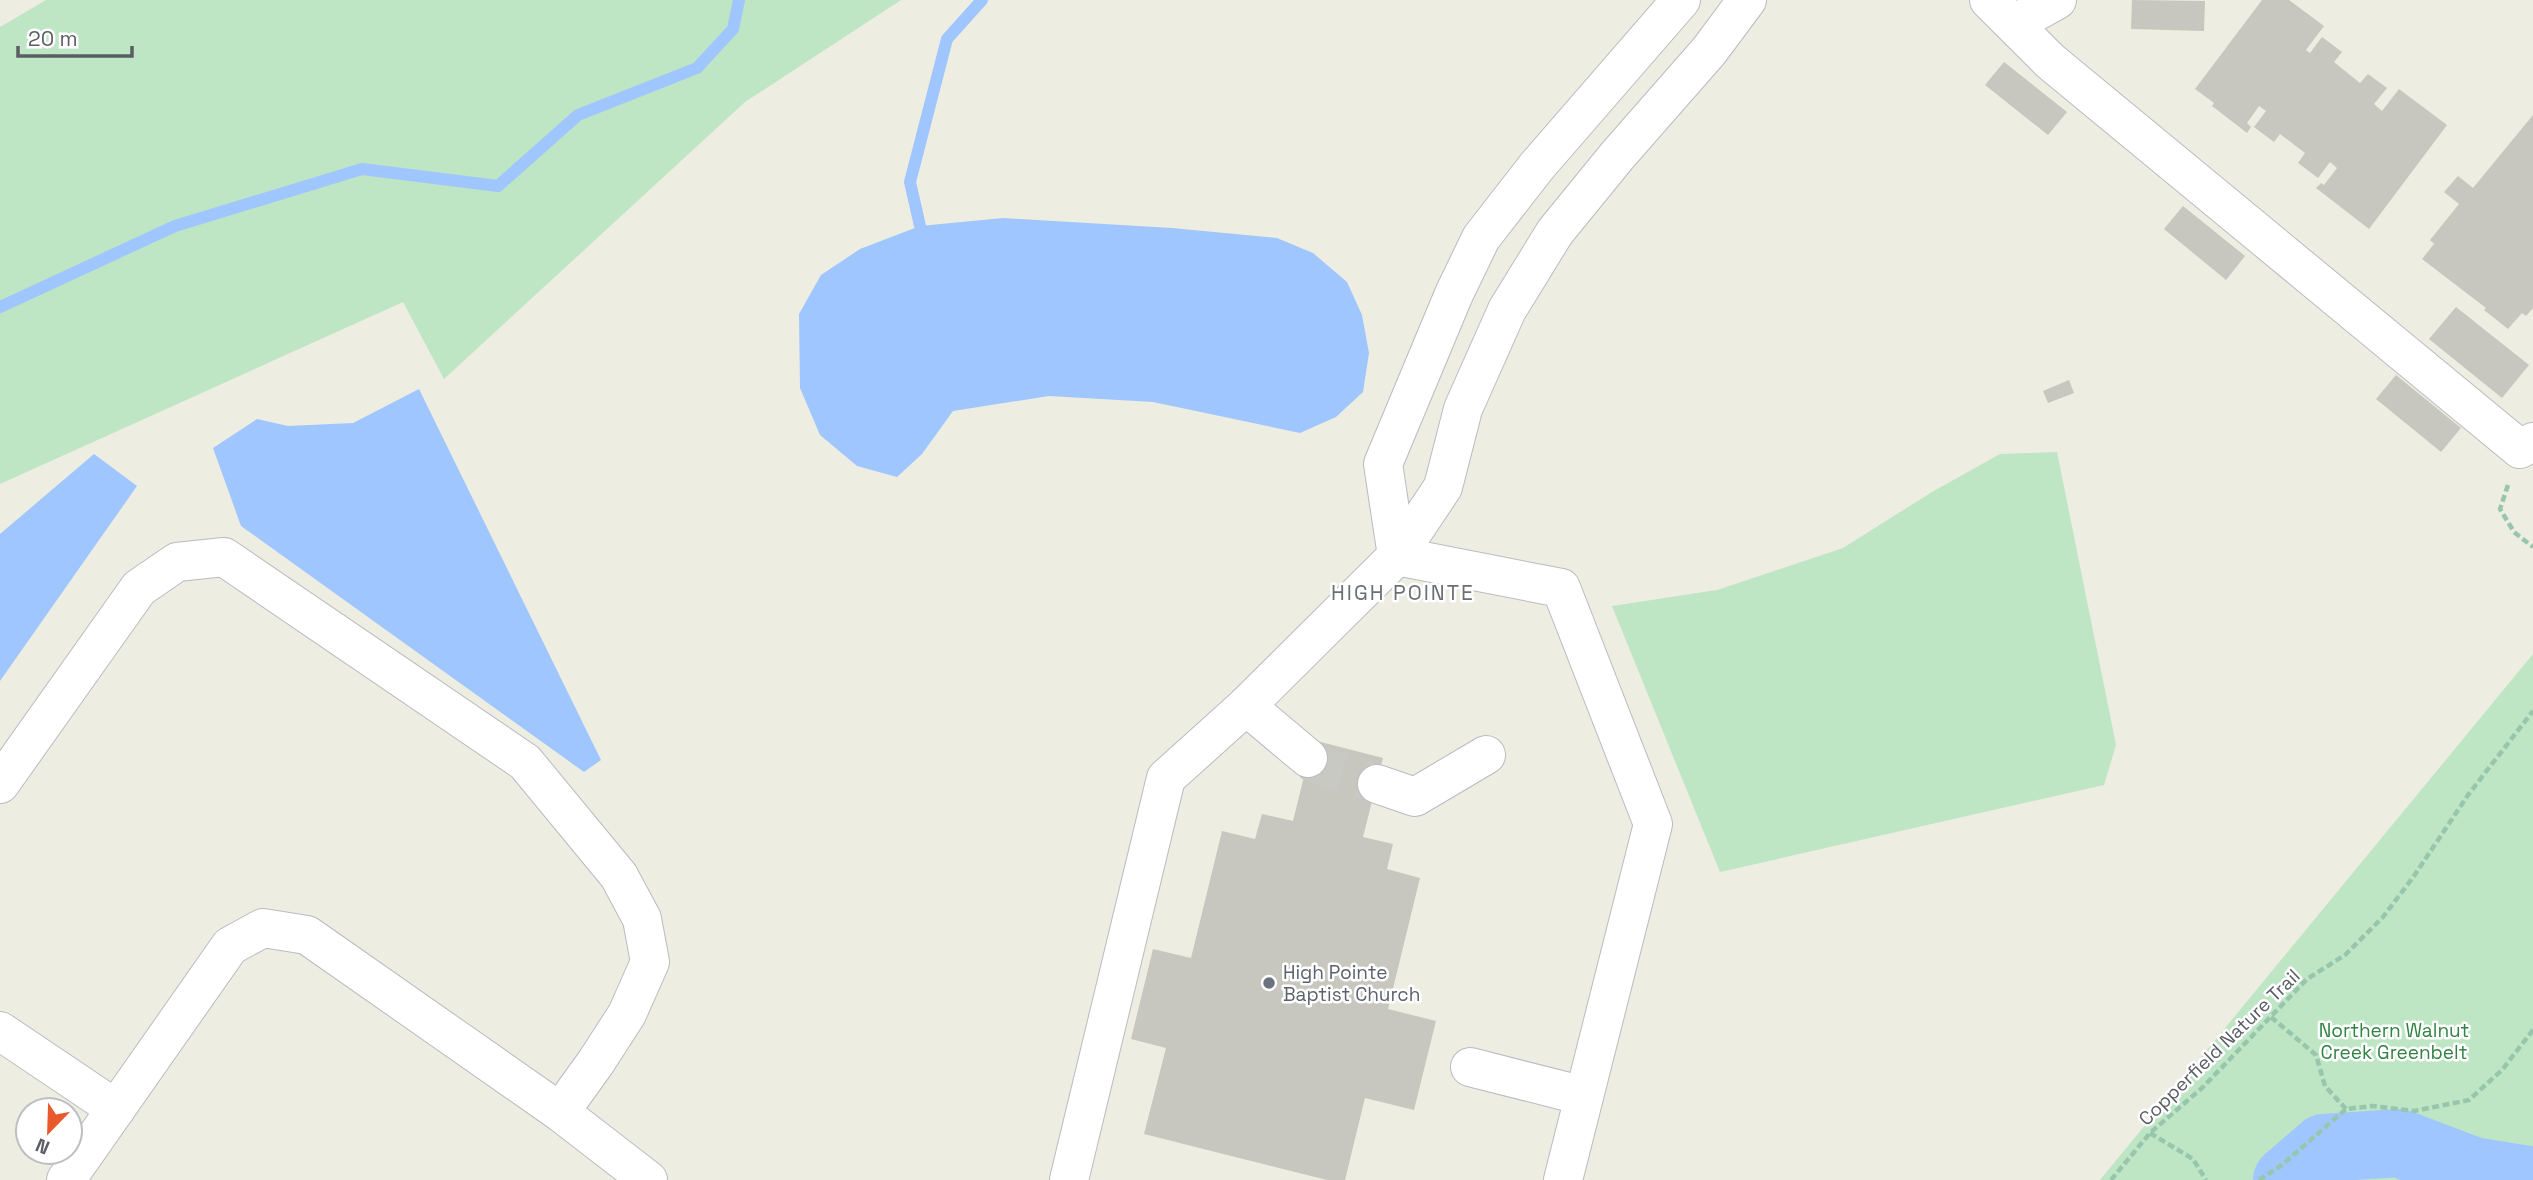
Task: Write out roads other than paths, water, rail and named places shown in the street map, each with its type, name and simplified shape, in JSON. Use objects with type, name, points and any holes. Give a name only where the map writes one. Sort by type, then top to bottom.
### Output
[{"type":"street","points":[[1397,556],[1383,464],[1454,293],[1481,238],[1537,166],[1681,0]]},
{"type":"street","points":[[1069,1180],[1166,778],[1246,706],[1397,556],[1443,487],[1463,409],[1507,310],[1555,232],[1709,51],[1747,0]]},
{"type":"street","points":[[2002,12],[2057,0]]},
{"type":"street","points":[[2002,12],[2050,61],[2527,446]]},
{"type":"street","points":[[1397,556],[1561,588],[1653,824],[1563,1180]]},
{"type":"street","points":[[0,785],[139,588],[177,562],[224,557],[525,762],[619,876],[642,919],[650,962],[627,1014],[560,1112]]},
{"type":"street","points":[[1246,706],[1308,758]]},
{"type":"street","points":[[1377,784],[1415,797],[1486,755]]},
{"type":"street","points":[[66,1180],[230,946],[263,928],[307,935],[560,1112],[648,1180]]},
{"type":"street","points":[[0,1031],[116,1109]]},
{"type":"street","points":[[1470,1067],[1584,1096]]},
{"type":"water","points":[[1003,218],[1172,228],[1277,238],[1313,253],[1347,282],[1362,315],[1369,353],[1363,392],[1336,417],[1300,433],[1153,402],[1049,396],[953,411],[922,454],[897,477],[857,466],[820,435],[800,388],[799,314],[821,275],[860,249],[920,226]]},
{"type":"water","points":[[419,389],[601,760],[584,772],[241,526],[213,448],[257,419],[288,426],[353,423]]},
{"type":"water","points":[[94,454],[137,486],[0,681],[0,534]]},
{"type":"waterway","points":[[0,307],[175,226],[362,169],[498,186],[578,115],[697,68],[733,29],[739,0]]},
{"type":"waterway","points":[[920,226],[910,182],[947,39],[982,0]]},
{"type":"waterway","points":[[2287,1180],[2324,1148],[2399,1143],[2473,1171],[2528,1180]]},
{"type":"tunnel","points":[[1308,758],[1314,764],[1377,784]]},
{"type":"place","name":"High Pointe Baptist Church","points":[[1269,983]]},
{"type":"district","name":"HIGH POINTE","points":[[1403,593]]},
{"type":"park label","name":"Northern Walnut Creek Greenbelt","points":[[2394,1041]]}]
